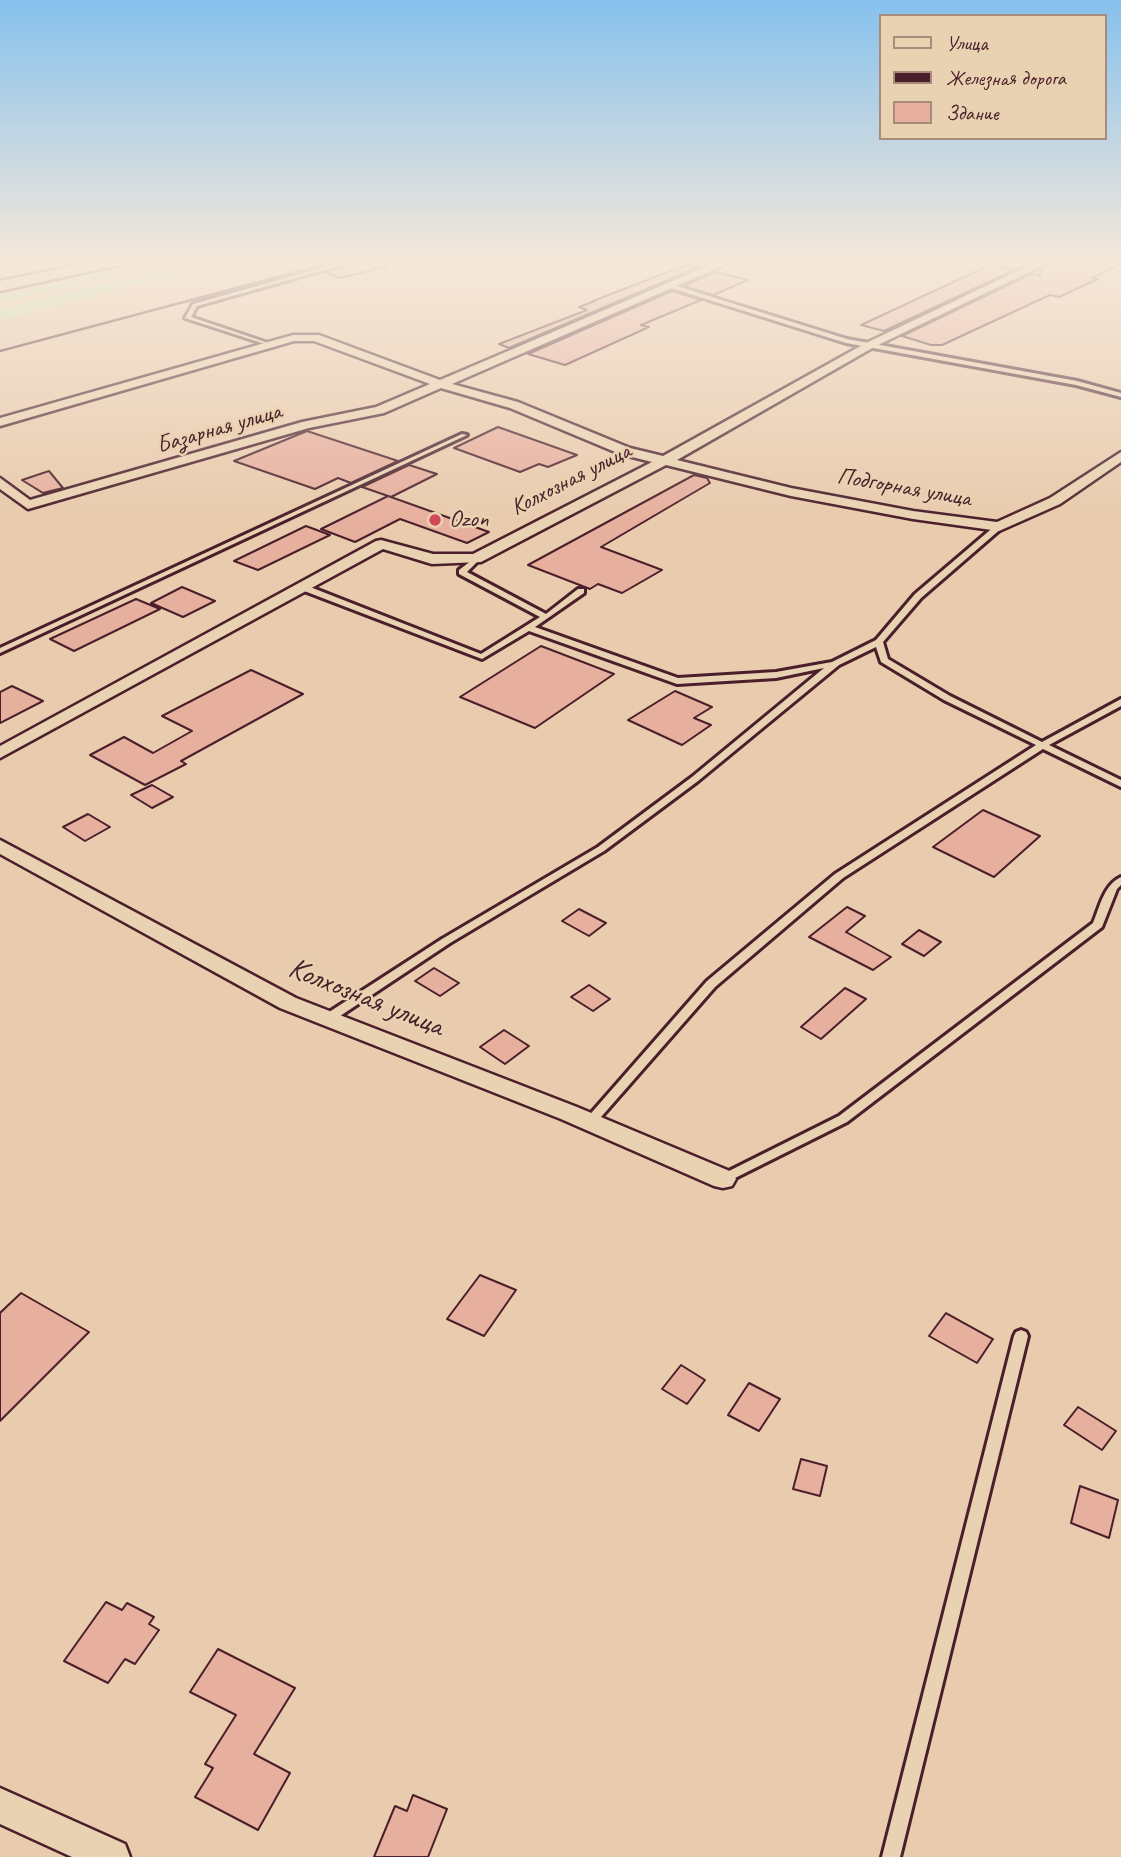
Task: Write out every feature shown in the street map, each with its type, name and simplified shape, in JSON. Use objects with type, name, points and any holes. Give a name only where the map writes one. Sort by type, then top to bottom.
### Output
[{"type":"street","name":"Подгорная улица","points":[[0,422],[264,347]]},
{"type":"street","name":"Подгорная улица","points":[[341,347],[443,385],[514,405],[625,451],[791,492],[913,515],[999,527],[1055,501],[1121,456]]},
{"type":"street","name":"Базарная улица","points":[[0,482],[27,505],[307,425],[380,410],[531,347]]},
{"type":"street","name":"Колхозная улица","points":[[0,753],[381,544],[432,559],[476,559],[663,461],[867,347]]},
{"type":"street","name":"Колхозная улица","points":[[0,846],[288,1003],[590,1122],[723,1179]]},
{"type":"street","points":[[0,1805],[112,1857]]},
{"type":"lane","points":[[879,347],[1077,383],[1121,395]]},
{"type":"lane","points":[[0,651],[464,435]]},
{"type":"lane","points":[[327,1018],[446,941],[601,849],[695,779],[836,663],[879,642],[918,596],[999,527]]},
{"type":"lane","points":[[476,559],[462,572],[546,617]]},
{"type":"lane","points":[[302,587],[482,657],[546,617],[581,591]]},
{"type":"lane","points":[[529,628],[677,681],[776,675],[836,663]]},
{"type":"lane","points":[[879,642],[884,660],[947,698],[1121,784]]},
{"type":"lane","points":[[590,1122],[711,985],[839,876],[1043,745],[1121,702]]},
{"type":"lane","points":[[723,1179],[843,1119],[1098,925],[1112,888],[1121,880]]},
{"type":"lane","points":[[891,1857],[1020,1336]]},
{"type":"building","points":[[545,347],[606,347],[565,365],[528,354]]},
{"type":"building","points":[[498,427],[577,455],[548,467],[539,464],[520,472],[454,448]]},
{"type":"building","points":[[307,431],[398,461],[351,483],[338,478],[315,489],[234,461]]},
{"type":"building","points":[[409,465],[437,474],[391,497],[362,487]]},
{"type":"building","points":[[49,471],[63,488],[43,493],[22,480]]},
{"type":"building","points":[[694,475],[707,478],[710,483],[601,547],[662,570],[622,593],[598,584],[590,589],[528,565]]},
{"type":"building","points":[[388,496],[489,532],[467,543],[400,519],[355,542],[321,529]]},
{"type":"building","points":[[306,526],[330,535],[258,570],[234,561]]},
{"type":"building","points":[[182,587],[215,601],[183,617],[151,603]]},
{"type":"building","points":[[136,599],[160,609],[74,651],[50,639]]},
{"type":"building","points":[[541,646],[614,674],[535,728],[460,697]]},
{"type":"building","points":[[251,670],[303,694],[181,761],[186,764],[145,785],[90,755],[124,737],[153,753],[192,731],[162,716]]},
{"type":"building","points":[[12,686],[43,701],[0,723],[0,692]]},
{"type":"building","points":[[675,691],[712,707],[694,718],[711,725],[682,745],[628,720]]},
{"type":"building","points":[[152,785],[173,797],[152,808],[131,795]]},
{"type":"building","points":[[983,810],[1040,836],[994,877],[933,847]]},
{"type":"building","points":[[88,814],[110,827],[85,841],[63,827]]},
{"type":"building","points":[[847,907],[865,916],[846,932],[891,957],[873,970],[809,937]]},
{"type":"building","points":[[579,909],[606,923],[589,936],[562,921]]},
{"type":"building","points":[[919,930],[941,942],[924,956],[902,944]]},
{"type":"building","points":[[434,968],[459,983],[440,996],[415,981]]},
{"type":"building","points":[[589,985],[610,999],[593,1011],[571,997]]},
{"type":"building","points":[[845,988],[866,999],[821,1039],[801,1027]]},
{"type":"building","points":[[504,1030],[529,1046],[505,1064],[480,1047]]},
{"type":"building","points":[[480,1275],[516,1290],[484,1336],[447,1319]]},
{"type":"building","points":[[21,1293],[89,1332],[0,1421],[0,1313]]},
{"type":"building","points":[[946,1313],[993,1339],[977,1363],[929,1336]]},
{"type":"building","points":[[681,1365],[705,1380],[687,1404],[662,1389]]},
{"type":"building","points":[[749,1383],[780,1399],[759,1431],[728,1415]]},
{"type":"building","points":[[1078,1407],[1116,1431],[1102,1450],[1064,1425]]},
{"type":"building","points":[[801,1459],[827,1466],[820,1496],[793,1489]]},
{"type":"building","points":[[1080,1486],[1118,1500],[1109,1538],[1071,1523]]},
{"type":"building","points":[[106,1602],[122,1610],[127,1603],[154,1617],[149,1624],[159,1630],[135,1664],[125,1659],[108,1683],[64,1661]]},
{"type":"building","points":[[218,1649],[295,1688],[254,1754],[290,1773],[258,1830],[195,1797],[213,1768],[205,1764],[236,1715],[190,1692]]},
{"type":"building","points":[[413,1795],[447,1809],[428,1857],[374,1857],[395,1806],[407,1811]]},
{"type":"railway","points":[[0,351],[16,347]]},
{"type":"place","name":"Ozon","points":[[435,520]]}]
